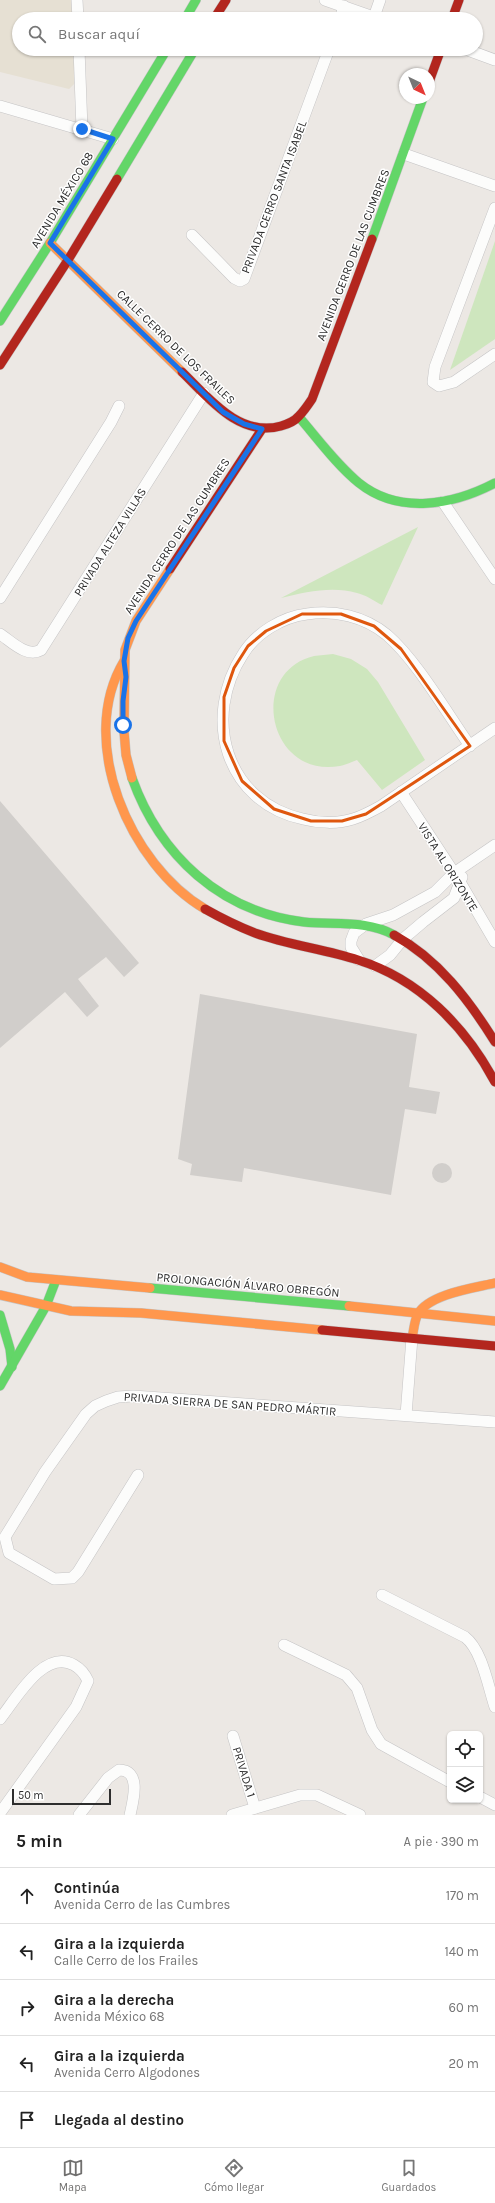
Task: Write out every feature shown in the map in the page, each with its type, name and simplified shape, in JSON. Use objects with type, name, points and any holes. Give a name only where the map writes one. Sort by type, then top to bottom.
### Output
[{"type":"street","points":[[77,0],[78,12]]},
{"type":"street","points":[[189,12],[196,0]]},
{"type":"street","points":[[218,12],[226,0]]},
{"type":"street","points":[[325,0],[360,12]]},
{"type":"street","points":[[378,12],[380,0]]},
{"type":"street","points":[[455,12],[459,0]]},
{"type":"street","points":[[342,12],[344,6]]},
{"type":"street","points":[[79,56],[82,129]]},
{"type":"street","name":"AVENIDA MÉXICO 68","points":[[0,321],[50,243],[163,56]]},
{"type":"street","points":[[0,365],[68,260],[191,56]]},
{"type":"street","name":"PRIVADA CERRO SANTA ISABEL","points":[[192,235],[234,278],[240,281],[244,279],[326,56]]},
{"type":"street","points":[[434,68],[438,56]]},
{"type":"street","points":[[483,56],[495,60]]},
{"type":"street","name":"AVENIDA CERRO DE LAS CUMBRES","points":[[299,417],[312,398],[422,104]]},
{"type":"street","points":[[0,106],[113,139]]},
{"type":"street","points":[[404,154],[495,186]]},
{"type":"street","points":[[495,208],[435,367],[433,382],[439,386],[454,382],[495,354]]},
{"type":"street","name":"CALLE CERRO DE LOS FRAILES","points":[[50,243],[223,412],[244,424],[262,429],[274,428],[291,423],[299,417]]},
{"type":"street","name":"PRIVADA ALTEZA VILLAS","points":[[0,634],[28,652],[35,653],[41,650],[204,393]]},
{"type":"street","points":[[0,598],[111,422],[119,406]]},
{"type":"street","points":[[299,417],[354,478],[369,490],[384,496],[400,500],[443,502],[471,494],[495,483]]},
{"type":"street","name":"AVENIDA CERRO DE LAS CUMBRES","points":[[262,429],[136,621],[128,638],[124,661],[126,677],[123,701],[123,725],[125,748],[130,772],[138,796],[152,824],[176,853],[206,883],[229,899],[245,907],[270,915],[298,921],[366,924],[384,930],[403,939],[439,969],[458,990],[495,1042]]},
{"type":"street","points":[[443,502],[495,579]]},
{"type":"street","points":[[470,746],[402,649],[386,634],[362,620],[351,616],[328,612],[302,614],[275,625],[254,639],[234,668],[228,683],[222,711],[224,740],[228,756],[242,781],[250,790],[262,801],[284,814],[311,821],[327,822],[353,819],[381,806],[470,746],[495,728]]},
{"type":"street","name":"AVENIDA CERRO DE LAS CUMBRES","points":[[124,661],[114,675],[107,711],[110,768],[116,795],[134,837],[175,887],[197,904],[222,920],[258,934],[359,960],[402,980],[441,1009],[473,1044],[495,1082]]},
{"type":"street","name":"VISTA AL ORIZONTE","points":[[401,792],[457,878],[495,942]]},
{"type":"street","points":[[359,960],[351,947],[350,941],[354,933],[366,924],[393,915],[435,892],[457,878],[467,864],[495,845]]},
{"type":"street","points":[[374,966],[390,955],[403,939],[454,898],[457,878]]},
{"type":"street","name":"PROLONGACIÓN ÁLVARO OBREGÓN","points":[[0,1268],[27,1277],[495,1321]]},
{"type":"street","points":[[0,1386],[12,1368],[46,1306],[56,1280]]},
{"type":"street","points":[[406,1415],[412,1338],[418,1313],[426,1304],[435,1300],[495,1283]]},
{"type":"street","points":[[0,1294],[46,1306],[84,1312],[141,1313],[495,1346]]},
{"type":"street","points":[[0,1315],[8,1338],[12,1368]]},
{"type":"street","name":"PRIVADA SIERRA DE SAN PEDRO MÁRTIR","points":[[138,1475],[78,1572],[72,1578],[54,1579],[9,1553],[5,1537],[45,1472],[86,1414],[95,1406],[118,1397],[133,1396],[495,1422]]},
{"type":"street","points":[[382,1595],[472,1642],[477,1651],[495,1707]]},
{"type":"street","points":[[284,1646],[346,1675],[357,1688],[372,1730],[381,1744],[447,1780]]},
{"type":"street","points":[[0,1719],[32,1677],[48,1665],[58,1660],[68,1662],[86,1674],[88,1681],[76,1707],[0,1814]]},
{"type":"street","name":"PRIVADA 1","points":[[233,1736],[255,1808]]},
{"type":"street","points":[[79,1815],[104,1783],[119,1770],[132,1775],[134,1780],[130,1815]]},
{"type":"street","points":[[232,1815],[300,1795],[317,1795],[360,1815]]},
{"type":"street","points":[[483,1798],[495,1804]]},
{"type":"highlighted area","points":[[302,614],[341,614],[374,626],[401,649],[470,746],[366,814],[342,821],[311,821],[274,809],[242,781],[224,741],[224,697],[234,668],[248,646],[266,631]]},
{"type":"shaded area","points":[[0,0],[72,0],[73,12],[12,12],[12,56],[74,56],[75,83],[69,89],[0,72]]},
{"type":"green space","points":[[495,241],[495,339],[450,370]]},
{"type":"green space","points":[[418,527],[382,605],[360,594],[338,590],[309,592],[281,598]]},
{"type":"green space","points":[[333,654],[351,659],[367,669],[378,682],[425,760],[382,790],[357,760],[340,766],[315,766],[296,757],[282,741],[275,722],[274,701],[280,682],[293,666],[314,656]]},
{"type":"building","points":[[0,801],[139,963],[124,977],[106,957],[78,979],[99,1006],[87,1017],[65,992],[0,1048]]},
{"type":"building","points":[[200,994],[417,1034],[409,1087],[440,1092],[436,1114],[405,1109],[391,1195],[244,1168],[242,1182],[190,1175],[192,1164],[178,1159]]},
{"type":"building","points":[[442,1163],[449,1166],[452,1173],[449,1180],[442,1183],[435,1180],[432,1173],[435,1166]]},
{"type":"traffic: fast","points":[[189,12],[196,0]]},
{"type":"traffic: fast","points":[[0,321],[50,243],[163,56]]},
{"type":"traffic: fast","points":[[117,179],[191,56]]},
{"type":"traffic: fast","points":[[372,239],[421,104]]},
{"type":"traffic: fast","points":[[299,417],[335,460],[351,476],[375,493],[391,500],[409,503],[444,501],[462,497],[495,483]]},
{"type":"traffic: fast","points":[[132,778],[144,806],[159,832],[177,855],[197,876],[220,893],[246,906],[274,916],[304,922],[362,925],[384,930],[394,935]]},
{"type":"traffic: fast","points":[[0,1386],[46,1306],[56,1280]]},
{"type":"traffic: fast","points":[[150,1288],[349,1306]]},
{"type":"traffic: fast","points":[[0,1315],[10,1349],[12,1367]]},
{"type":"traffic: slow","points":[[50,243],[182,372]]},
{"type":"traffic: slow","points":[[132,778],[126,755],[124,731],[125,650],[136,621],[170,569]]},
{"type":"traffic: slow","points":[[124,661],[111,693],[106,727],[109,763],[118,798],[134,832],[154,863],[178,889],[205,909]]},
{"type":"traffic: slow","points":[[0,1267],[27,1277],[150,1288]]},
{"type":"traffic: slow","points":[[412,1338],[418,1314],[432,1301],[453,1293],[495,1283]]},
{"type":"traffic: slow","points":[[0,1295],[71,1311],[141,1313],[322,1330]]},
{"type":"traffic: slow","points":[[349,1306],[495,1321]]},
{"type":"traffic: jam","points":[[218,12],[226,0]]},
{"type":"traffic: jam","points":[[455,12],[459,0]]},
{"type":"traffic: jam","points":[[434,68],[438,56]]},
{"type":"traffic: jam","points":[[0,365],[68,260],[117,179]]},
{"type":"traffic: jam","points":[[182,372],[214,403],[238,421],[251,426],[266,428],[281,426],[295,420],[312,399],[372,239]]},
{"type":"traffic: jam","points":[[170,569],[262,429]]},
{"type":"traffic: jam","points":[[205,909],[229,922],[255,933],[280,941],[358,960],[380,968],[401,979],[420,992],[455,1024],[470,1042],[495,1082]]},
{"type":"traffic: jam","points":[[394,935],[425,956],[438,968],[463,996],[495,1042]]},
{"type":"traffic: jam","points":[[322,1330],[495,1346]]},
{"type":"route","points":[[82,129],[113,139],[50,243],[223,412],[244,424],[262,429],[136,621],[128,638],[124,661],[126,677],[123,701],[123,725]]}]
